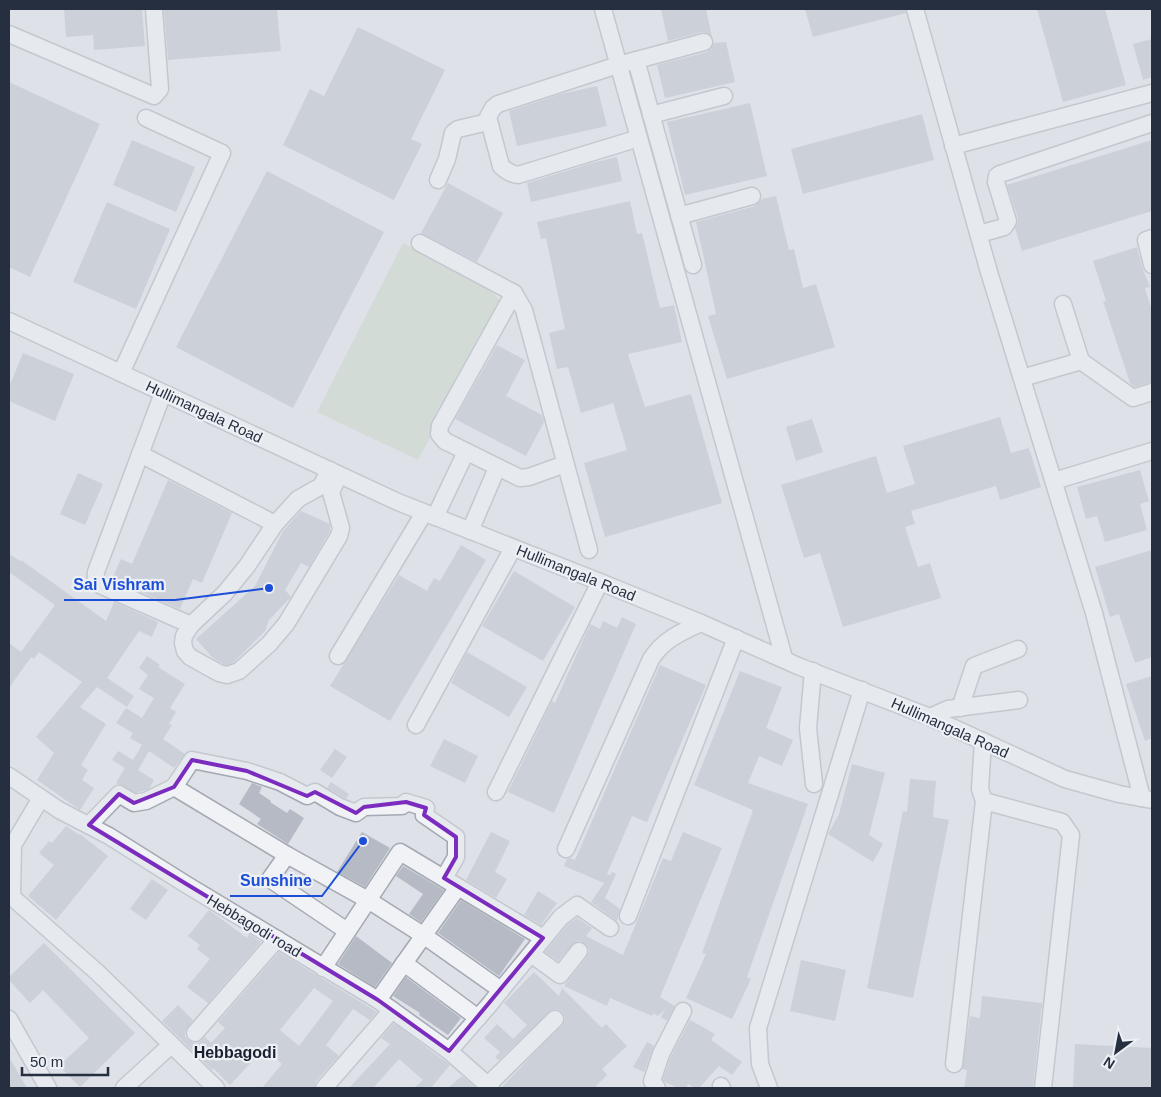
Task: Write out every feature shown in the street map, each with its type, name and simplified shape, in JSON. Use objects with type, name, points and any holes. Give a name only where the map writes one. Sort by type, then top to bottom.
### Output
[{"type":"street","points":[[9,34],[154,96],[160,89],[154,9]]},
{"type":"street","points":[[603,9],[784,658]]},
{"type":"street","points":[[915,9],[953,146],[1094,613],[1147,799]]},
{"type":"street","points":[[639,138],[518,175],[509,173],[501,166],[488,122],[490,112],[498,104],[618,65],[704,42]]},
{"type":"street","points":[[636,60],[693,265]]},
{"type":"street","points":[[953,146],[1152,93]]},
{"type":"street","points":[[651,115],[724,96]]},
{"type":"street","points":[[121,373],[222,153],[146,118]]},
{"type":"street","points":[[438,180],[447,159],[453,133],[458,129],[488,122]]},
{"type":"street","points":[[979,234],[1007,225],[1008,221],[996,182],[997,176],[1000,174],[1152,123]]},
{"type":"street","points":[[679,216],[752,196]]},
{"type":"street","points":[[1152,238],[1146,240],[1152,265]]},
{"type":"street","points":[[420,243],[514,293],[524,310],[589,550]]},
{"type":"street","points":[[514,293],[438,430],[439,434],[445,441],[516,477],[524,478],[565,464]]},
{"type":"street","points":[[1063,304],[1081,361],[1133,398],[1152,392]]},
{"type":"street","name":"Hullimangala Road","points":[[9,321],[398,502],[702,623],[813,671],[930,717],[1065,779],[1119,794],[1147,799]]},
{"type":"street","points":[[1022,378],[1081,361]]},
{"type":"street","points":[[163,393],[95,578],[98,584],[102,586],[191,624]]},
{"type":"street","points":[[1054,481],[1152,451]]},
{"type":"street","points":[[338,656],[430,515],[466,452]]},
{"type":"street","points":[[140,454],[275,524]]},
{"type":"street","points":[[470,531],[497,468]]},
{"type":"street","points":[[326,489],[341,528],[337,542],[286,624],[254,658],[239,671],[232,674],[219,673],[190,657],[183,643],[184,636],[191,624],[225,593],[247,566],[275,524],[298,499],[326,489],[334,473]]},
{"type":"street","points":[[416,725],[514,548]]},
{"type":"street","points":[[496,792],[600,582]]},
{"type":"street","points":[[566,849],[651,659],[662,644],[672,636],[702,623]]},
{"type":"street","points":[[628,916],[736,638]]},
{"type":"street","points":[[960,708],[974,666],[1018,649]]},
{"type":"street","points":[[813,671],[808,728],[814,784]]},
{"type":"street","points":[[769,1088],[760,1064],[758,1028],[862,690]]},
{"type":"street","points":[[930,717],[948,709],[1019,700]]},
{"type":"street","points":[[954,1064],[984,801],[980,789],[983,741]]},
{"type":"street","points":[[88,825],[119,794],[134,803],[146,801],[174,787],[192,760],[247,771],[280,782],[307,796],[316,792],[340,807],[356,813],[364,807],[402,806],[406,802],[426,808],[424,815],[456,837],[456,857],[444,878]]},
{"type":"street","name":"Hebbagodi road","points":[[9,776],[59,810],[109,836],[378,1000],[449,1051],[489,1086]]},
{"type":"street","points":[[174,787],[287,855],[368,900],[423,935],[501,990]]},
{"type":"street","points":[[41,798],[13,845],[10,899],[98,973],[216,1088]]},
{"type":"street","points":[[984,801],[1062,822],[1071,835],[1043,1088]]},
{"type":"street","points":[[323,968],[400,852],[542,938]]},
{"type":"street","points":[[287,855],[270,879],[348,931]]},
{"type":"street","points":[[378,1000],[458,887]]},
{"type":"street","points":[[449,1051],[561,917],[577,905],[610,928]]},
{"type":"street","points":[[195,1033],[277,939]]},
{"type":"street","points":[[531,954],[560,975],[579,951]]},
{"type":"street","points":[[404,963],[478,1018]]},
{"type":"street","points":[[324,1088],[392,1010]]},
{"type":"street","points":[[657,1088],[652,1081],[661,1054],[683,1011]]},
{"type":"street","points":[[9,1019],[48,1088]]},
{"type":"street","points":[[489,1086],[555,1019]]},
{"type":"street","points":[[124,1088],[171,1044]]},
{"type":"highlighted area","points":[[192,760],[247,771],[307,796],[315,792],[356,813],[364,807],[406,802],[426,808],[424,815],[456,837],[456,857],[444,878],[543,938],[449,1051],[378,1000],[89,825],[119,794],[134,803],[174,787]]},
{"type":"green space","points":[[403,243],[484,284],[503,303],[418,460],[317,412]]},
{"type":"building","points":[[64,9],[142,9],[145,46],[94,50],[93,35],[66,37]]},
{"type":"building","points":[[164,9],[277,9],[281,51],[168,60]]},
{"type":"building","points":[[661,9],[706,9],[712,37],[702,32],[668,41]]},
{"type":"building","points":[[805,9],[905,9],[906,13],[813,37]]},
{"type":"building","points":[[1037,9],[1105,9],[1126,85],[1063,102]]},
{"type":"building","points":[[358,27],[445,70],[411,139],[422,144],[394,200],[283,145],[310,89],[324,96]]},
{"type":"building","points":[[1152,39],[1152,77],[1143,80],[1133,44]]},
{"type":"building","points":[[726,42],[735,82],[665,98],[657,65],[707,52],[714,43]]},
{"type":"building","points":[[9,82],[100,124],[30,277],[9,267]]},
{"type":"building","points":[[597,86],[607,126],[517,146],[509,111],[561,94]]},
{"type":"building","points":[[750,103],[767,176],[685,195],[667,122]]},
{"type":"building","points":[[922,114],[934,160],[803,194],[791,149]]},
{"type":"building","points":[[132,140],[195,167],[176,212],[113,185]]},
{"type":"building","points":[[1152,140],[1152,211],[1022,251],[1015,228],[1018,218],[1007,185]]},
{"type":"building","points":[[617,157],[622,181],[531,202],[527,183]]},
{"type":"building","points":[[267,171],[384,232],[293,408],[176,347]]},
{"type":"building","points":[[448,183],[503,213],[477,262],[421,233]]},
{"type":"building","points":[[776,196],[789,250],[794,249],[803,288],[816,284],[835,347],[727,379],[708,316],[716,314],[696,222],[755,206],[762,199]]},
{"type":"building","points":[[630,201],[637,234],[642,233],[660,308],[674,305],[682,342],[628,354],[645,407],[691,394],[722,503],[605,537],[584,463],[627,450],[613,403],[581,413],[568,367],[557,369],[549,333],[565,329],[546,238],[541,239],[537,222]]},
{"type":"building","points":[[107,202],[170,229],[136,309],[73,282]]},
{"type":"building","points":[[1137,247],[1150,287],[1145,288],[1152,311],[1152,382],[1135,387],[1130,383],[1103,301],[1106,301],[1093,261]]},
{"type":"building","points":[[497,345],[525,360],[506,396],[542,415],[544,422],[526,456],[455,419]]},
{"type":"building","points":[[23,353],[74,374],[55,421],[9,401],[9,387]]},
{"type":"building","points":[[1000,417],[1011,453],[1029,448],[1041,487],[1000,500],[996,486],[911,511],[915,524],[905,527],[918,567],[930,563],[941,598],[843,627],[820,553],[804,558],[781,485],[876,456],[887,493],[915,484],[903,446]]},
{"type":"building","points":[[812,419],[823,452],[796,461],[786,427]]},
{"type":"building","points":[[1140,470],[1149,501],[1140,504],[1147,530],[1105,542],[1097,516],[1086,519],[1077,487]]},
{"type":"building","points":[[78,473],[103,484],[85,525],[60,514]]},
{"type":"building","points":[[168,480],[232,513],[202,583],[193,579],[180,609],[112,579],[121,559],[132,564]]},
{"type":"building","points":[[301,511],[330,524],[330,531],[309,567],[301,563],[285,590],[291,597],[269,620],[265,631],[234,662],[227,665],[223,664],[213,658],[196,639],[255,586],[283,531]]},
{"type":"building","points":[[461,545],[486,560],[390,721],[330,686],[399,575],[427,591],[434,578],[440,581]]},
{"type":"building","points":[[1152,550],[1152,657],[1135,663],[1119,614],[1110,617],[1095,567]]},
{"type":"building","points":[[9,554],[21,560],[106,621],[114,602],[158,622],[152,637],[139,631],[107,678],[134,696],[127,707],[97,687],[80,707],[106,724],[81,765],[88,770],[82,780],[94,788],[80,810],[37,780],[54,753],[36,737],[82,682],[39,652],[34,659],[31,657],[9,688],[9,643],[21,652],[55,605],[9,572]]},
{"type":"building","points":[[514,571],[575,607],[543,661],[482,626]]},
{"type":"building","points":[[622,617],[636,624],[554,813],[508,792],[552,701],[555,703],[590,624],[600,629],[603,621],[617,628]]},
{"type":"building","points":[[467,652],[527,687],[509,717],[451,683]]},
{"type":"building","points":[[147,656],[160,665],[158,667],[185,684],[170,708],[176,712],[169,724],[172,725],[163,739],[185,754],[174,768],[149,751],[138,770],[154,780],[149,789],[136,793],[116,783],[125,768],[112,760],[118,751],[133,760],[142,745],[130,738],[133,733],[116,723],[126,708],[142,718],[154,698],[139,689],[148,675],[139,668]]},
{"type":"building","points":[[660,665],[706,685],[647,822],[632,816],[607,874],[610,875],[612,872],[616,874],[605,898],[620,909],[617,921],[591,902],[604,883],[564,866],[567,859],[575,860]]},
{"type":"building","points":[[740,671],[782,687],[766,728],[793,740],[782,766],[759,756],[748,783],[808,804],[747,977],[751,979],[732,1019],[686,998],[706,954],[702,953],[753,810],[694,785]]},
{"type":"building","points":[[1152,676],[1152,738],[1145,741],[1126,684]]},
{"type":"building","points":[[444,739],[478,756],[465,783],[430,766]]},
{"type":"building","points":[[335,749],[347,757],[332,778],[320,770]]},
{"type":"building","points":[[852,764],[885,773],[869,835],[883,844],[873,862],[828,834],[839,814]]},
{"type":"building","points":[[910,779],[936,781],[933,817],[949,820],[913,998],[867,988],[903,811],[907,812]]},
{"type":"building","points":[[331,782],[349,794],[346,799],[327,788]]},
{"type":"building","points":[[252,783],[262,787],[259,793],[270,802],[287,813],[290,809],[304,818],[288,844],[257,824],[261,819],[239,804]]},
{"type":"building","points":[[66,826],[80,834],[108,856],[56,920],[28,896],[54,865],[39,853],[49,841],[52,843]]},
{"type":"building","points":[[362,832],[390,848],[365,887],[337,872]]},
{"type":"building","points":[[491,832],[510,841],[495,872],[507,879],[496,898],[466,880]]},
{"type":"building","points":[[683,832],[722,848],[660,997],[675,1006],[667,1021],[661,1017],[665,1009],[658,1016],[653,1013],[652,1016],[610,998],[607,1006],[564,986],[587,957],[588,947],[581,941],[575,942],[558,961],[545,952],[568,924],[577,918],[592,928],[586,936],[623,955],[663,858],[671,861]]},
{"type":"building","points":[[403,866],[444,890],[421,922],[409,914],[423,894],[396,876]]},
{"type":"building","points":[[152,879],[168,890],[146,920],[130,909]]},
{"type":"building","points":[[538,891],[557,903],[541,925],[524,915]]},
{"type":"building","points":[[461,900],[525,939],[499,976],[438,933]]},
{"type":"building","points":[[209,910],[247,938],[249,934],[261,942],[208,1003],[187,987],[210,959],[197,949],[200,945],[188,936]]},
{"type":"building","points":[[356,936],[392,963],[375,987],[338,964]]},
{"type":"building","points":[[44,943],[135,1033],[80,1087],[59,1066],[89,1038],[43,990],[30,1003],[9,980],[9,977]]},
{"type":"building","points":[[279,952],[377,1012],[370,1020],[353,1009],[326,1045],[339,1056],[316,1081],[314,1088],[262,1088],[282,1064],[264,1049],[230,1085],[162,1021],[178,1005],[193,1020],[185,1031],[185,1036],[193,1043],[198,1043],[205,1037],[211,1043],[225,1028],[218,1022]],"holes":[[[314,988],[333,1001],[299,1046],[280,1030]]]},
{"type":"building","points":[[801,960],[846,970],[835,1021],[790,1011]]},
{"type":"building","points":[[534,972],[559,996],[562,988],[602,1028],[606,1024],[627,1046],[602,1069],[607,1075],[594,1088],[501,1088],[564,1022],[565,1017],[562,1012],[557,1009],[552,1010],[499,1060],[495,1057],[500,1052],[484,1038],[497,1024],[513,1039],[527,1025],[504,1003]]},
{"type":"building","points":[[406,977],[461,1018],[448,1035],[419,1015],[420,1013],[393,996]]},
{"type":"building","points":[[982,996],[1042,1003],[1033,1088],[964,1088],[967,1070],[962,1069],[970,1016],[980,1018]]},
{"type":"building","points":[[690,1020],[715,1034],[711,1040],[742,1062],[732,1075],[719,1066],[699,1088],[688,1084],[686,1088],[678,1088],[665,1082],[663,1079],[670,1058]]},
{"type":"building","points":[[394,1023],[450,1065],[431,1088],[414,1088],[423,1080],[399,1059],[373,1088],[349,1088],[390,1044],[381,1038]]},
{"type":"building","points":[[647,1042],[654,1046],[644,1072],[633,1067]]},
{"type":"building","points":[[1075,1044],[1152,1048],[1152,1088],[1073,1088]]},
{"type":"building","points":[[9,1057],[27,1088],[9,1088]]},
{"type":"building","points":[[462,1076],[476,1088],[448,1088]]},
{"type":"place","name":"Sai Vishram","points":[[269,588]]},
{"type":"place","name":"Sunshine","points":[[363,841]]},
{"type":"district","name":"Hebbagodi","points":[[235,1052]]}]
